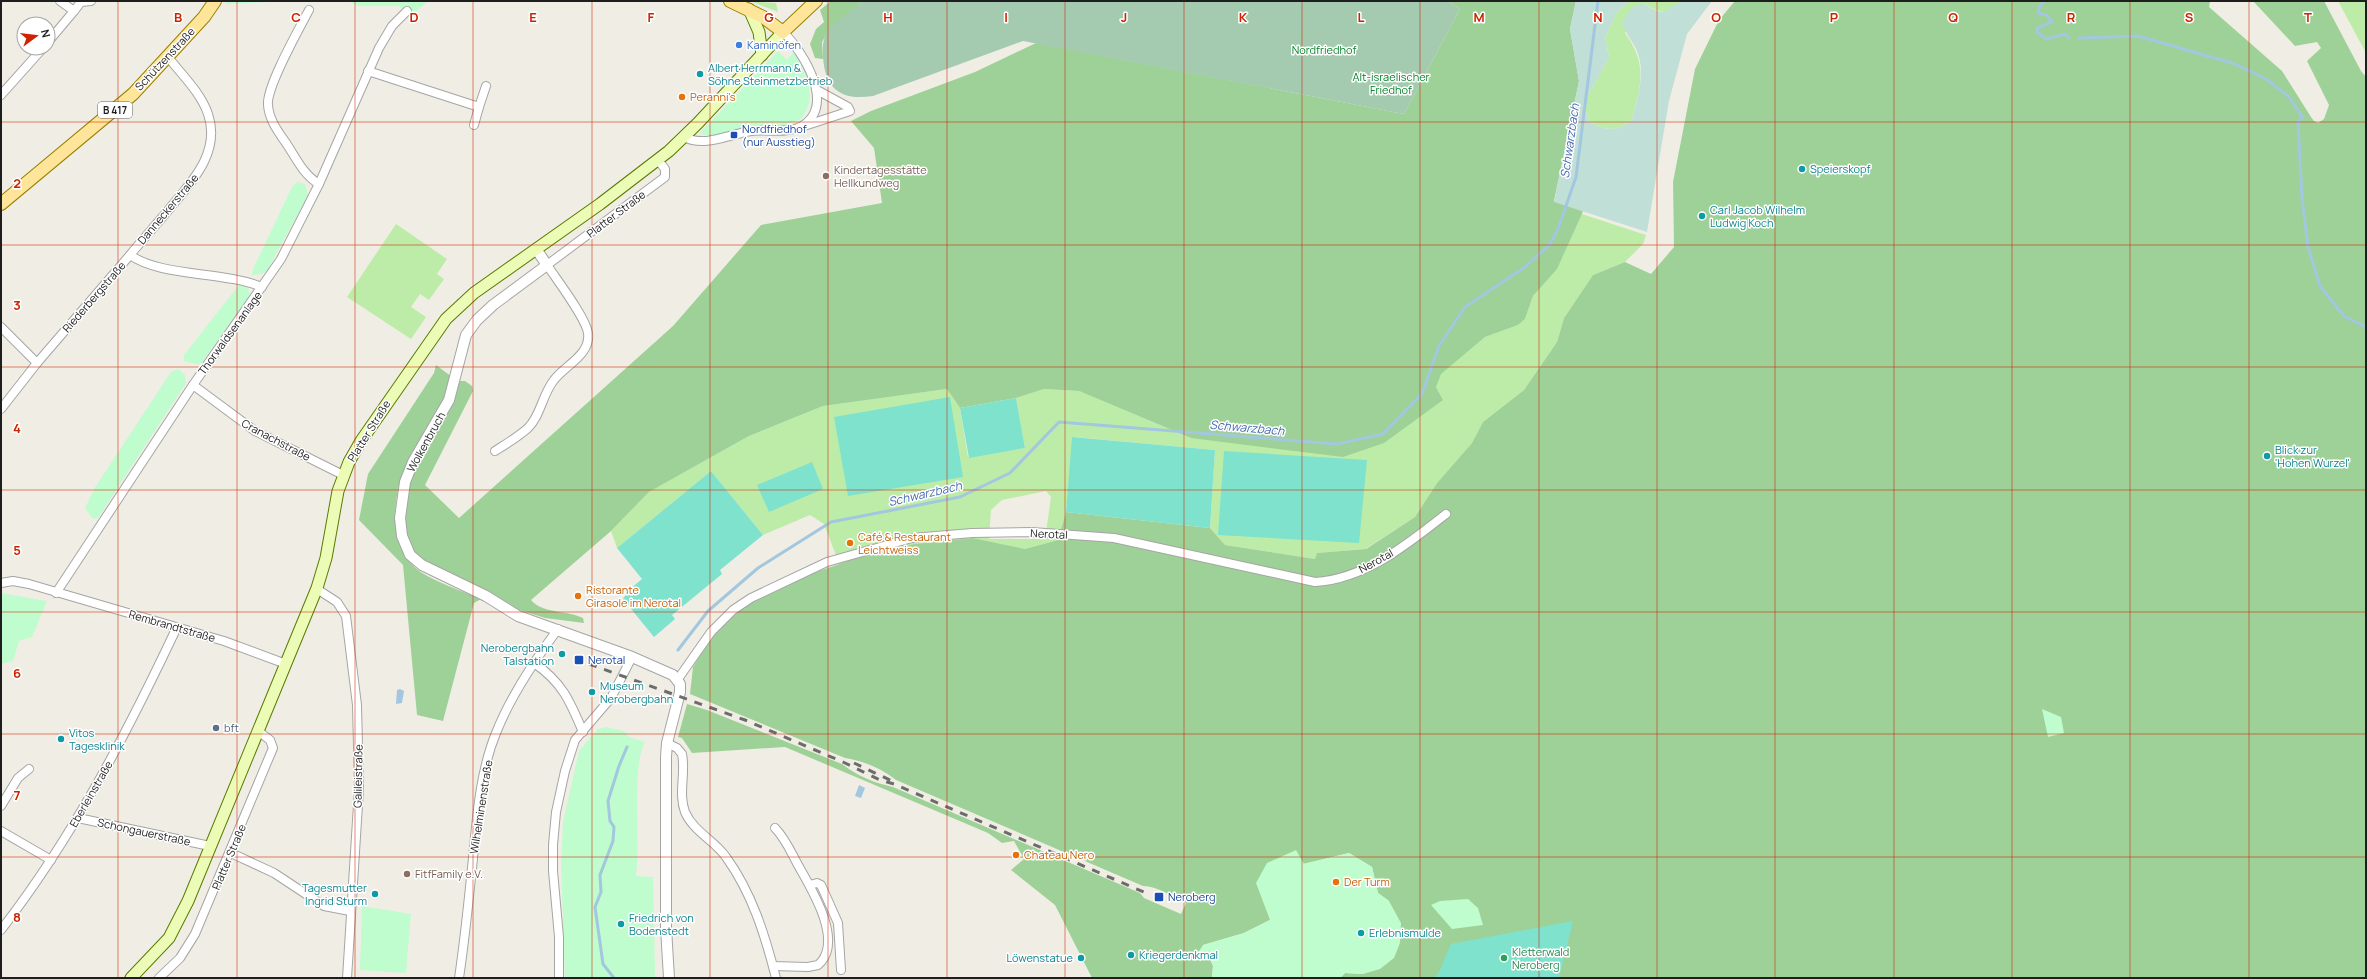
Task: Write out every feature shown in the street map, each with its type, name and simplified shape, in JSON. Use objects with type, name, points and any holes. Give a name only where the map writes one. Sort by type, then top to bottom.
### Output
[{"type":"main road","name":"Schützenstraße","points":[[1,204],[117,109],[168,57],[204,17],[215,1]]},
{"type":"main road","points":[[730,1],[748,9],[783,32],[816,1]]},
{"type":"main road","points":[[748,9],[759,32],[762,56]]},
{"type":"main road","name":"Platter Straße","points":[[131,978],[161,948],[175,929],[317,589],[326,558],[338,491],[343,475],[361,441],[446,318],[467,298],[658,160],[684,137],[783,32]]},
{"type":"street","points":[[60,1],[74,11]]},
{"type":"street","points":[[56,32],[81,2],[91,1]]},
{"type":"street","points":[[309,10],[271,88],[268,105],[275,126],[309,177],[319,184]]},
{"type":"street","name":"Thorwaldsenanlage","points":[[56,593],[192,385],[288,248],[319,184],[368,71],[386,34],[407,11]]},
{"type":"street","points":[[783,32],[793,42],[801,54],[814,78],[817,90],[814,111],[805,123],[798,127]]},
{"type":"street","points":[[1,95],[36,56]]},
{"type":"street","name":"Danneckerstraße","points":[[130,255],[199,174],[207,157],[211,141],[211,127],[204,104],[168,57]]},
{"type":"street","points":[[368,71],[479,107]]},
{"type":"street","points":[[474,125],[486,86]]},
{"type":"street","points":[[684,137],[702,142],[747,131],[790,130],[850,111],[848,107],[817,90]]},
{"type":"street","name":"Platter Straße","points":[[548,265],[665,177],[664,169],[658,160]]},
{"type":"street","points":[[495,451],[519,435],[532,423],[554,380],[582,353],[588,342],[589,335],[585,323],[536,249]]},
{"type":"street","name":"Riederbergstraße","points":[[1,408],[37,363],[130,255],[153,265],[239,279],[262,287]]},
{"type":"street","name":"Wolkenbruch","points":[[548,265],[493,305],[471,327],[463,345],[449,400],[409,470],[401,509],[402,536],[407,550],[415,560],[437,574],[486,596],[525,620],[558,629],[632,657]]},
{"type":"street","points":[[1,327],[37,363]]},
{"type":"street","name":"Cranachstraße","points":[[192,385],[239,421],[343,475]]},
{"type":"street","name":"Nerotal","points":[[678,679],[715,628],[733,610],[751,598],[828,562],[856,552],[912,538],[972,533],[1024,532],[1114,538],[1315,582],[1345,578],[1362,570],[1390,554],[1446,514]]},
{"type":"street","points":[[1,583],[20,582],[56,593]]},
{"type":"street","name":"Galileistraße","points":[[317,589],[337,602],[344,611],[354,673],[359,732],[360,789],[350,912],[348,978]]},
{"type":"street","name":"Rembrandtstraße","points":[[56,593],[224,640],[286,664]]},
{"type":"street","name":"Eberleinstraße","points":[[1,930],[51,860],[78,818],[114,755],[177,627]]},
{"type":"street","name":"Wilhelminenstraße","points":[[458,978],[465,938],[479,807],[489,752],[506,712],[534,663],[558,629]]},
{"type":"street","points":[[559,978],[559,932],[553,871],[554,828],[568,758],[575,740],[611,698],[632,657],[669,671],[678,679],[680,692],[667,743],[666,921],[669,978]]},
{"type":"street","points":[[534,663],[549,673],[564,689],[583,732]]},
{"type":"street","name":"Platter Straße","points":[[159,978],[180,958],[188,946],[231,852],[273,748],[270,740],[258,731]]},
{"type":"street","points":[[667,743],[677,748],[682,754],[682,799],[686,813],[693,824],[720,849],[746,888],[757,914],[776,978]]},
{"type":"street","points":[[1,806],[18,778],[29,769]]},
{"type":"street","name":"Schongauerstraße","points":[[78,818],[210,846]]},
{"type":"street","points":[[773,966],[808,967],[823,961],[828,945],[827,929],[810,885],[782,836],[775,828]]},
{"type":"street","points":[[1,831],[51,860]]},
{"type":"street","points":[[231,852],[274,873],[324,906],[350,912]]},
{"type":"street","points":[[810,885],[817,883],[821,885],[836,914],[841,970]]},
{"type":"green space","points":[[227,1],[291,1],[225,4]]},
{"type":"green space","points":[[348,1],[428,1],[410,16],[399,6],[359,6]]},
{"type":"green space","points":[[750,1],[776,3],[778,12]]},
{"type":"green space","points":[[831,1],[864,1],[829,30],[822,42],[823,59],[815,58],[810,44],[816,29],[824,22],[820,10]]},
{"type":"green space","name":"Nordfriedhof","points":[[864,1],[1448,1],[1460,9],[1404,114],[1023,41],[873,96],[852,97],[837,90],[831,85],[824,68],[823,44],[826,34],[831,27]]},
{"type":"green space","points":[[1448,1],[1576,1],[1570,29],[1579,81],[1554,201],[1583,211],[1557,269],[1533,296],[1525,319],[1518,325],[1485,337],[1441,374],[1436,387],[1443,400],[1384,443],[1343,457],[1191,438],[1079,391],[1044,389],[1016,398],[960,408],[947,389],[823,406],[749,436],[649,492],[611,531],[531,600],[542,608],[583,618],[584,623],[545,618],[516,609],[501,599],[417,558],[407,545],[403,516],[410,480],[452,405],[459,381],[465,381],[472,386],[473,391],[425,485],[459,518],[673,326],[761,225],[882,203],[874,148],[851,121],[871,111],[975,72],[1036,43],[1404,114],[1460,9]]},
{"type":"green space","points":[[1629,1],[1684,1],[1673,8],[1664,11],[1649,7],[1643,3],[1625,33],[1632,44],[1640,65],[1640,85],[1632,120],[1620,127],[1611,129],[1589,122],[1584,103],[1609,57],[1605,38],[1617,12]]},
{"type":"green space","points":[[1735,1],[2210,1],[2209,7],[2282,71],[2311,117],[2318,123],[2324,119],[2329,105],[2307,61],[2321,48],[2317,42],[2295,46],[2253,1],[2324,1],[2361,71],[2366,77],[2366,978],[1340,978],[1345,973],[1363,974],[1389,901],[1378,893],[1372,867],[1349,853],[1303,864],[1270,920],[1244,933],[1203,945],[1213,966],[1212,978],[1092,978],[1055,905],[1011,870],[1024,859],[1014,841],[1002,843],[988,833],[785,747],[692,753],[682,738],[678,737],[687,704],[707,710],[842,764],[866,778],[893,787],[1140,893],[1144,898],[1181,914],[1186,903],[1165,892],[1148,886],[1143,886],[896,780],[872,766],[845,758],[690,694],[693,667],[715,630],[741,608],[810,574],[857,558],[914,544],[973,538],[1025,549],[1058,540],[1066,512],[1210,528],[1225,545],[1315,559],[1317,553],[1366,549],[1415,517],[1437,483],[1472,443],[1483,422],[1524,390],[1557,342],[1564,318],[1593,275],[1625,262],[1651,274],[1674,247],[1673,182],[1695,69],[1719,20]]},
{"type":"green space","points":[[2338,1],[2366,1],[2366,53]]},
{"type":"green space","points":[[778,51],[787,60],[793,53],[796,56],[807,80],[810,95],[809,103],[801,119],[787,125],[753,126],[712,136],[699,134]]},
{"type":"green space","points":[[297,182],[305,184],[308,195],[268,269],[262,274],[252,275],[253,269],[292,187]]},
{"type":"green space","points":[[1582,214],[1646,235],[1643,244],[1625,262],[1593,275],[1564,318],[1557,342],[1524,390],[1483,422],[1472,443],[1437,483],[1415,517],[1365,549],[1317,553],[1315,559],[1225,545],[1210,528],[1215,450],[1073,437],[1066,512],[1058,540],[1025,549],[973,538],[914,544],[857,558],[840,566],[824,524],[810,515],[763,535],[711,471],[617,548],[611,531],[649,492],[749,436],[823,406],[947,389],[960,408],[968,457],[1025,448],[1016,398],[1044,389],[1079,391],[1191,438],[1443,400],[1436,387],[1440,374],[1485,337],[1518,325],[1525,319],[1533,296],[1557,268]],"holes":[[[1046,491],[1051,497],[1045,539],[989,539],[991,510],[1002,500]]]},
{"type":"green space","points":[[396,224],[447,259],[437,274],[444,279],[429,300],[420,294],[411,307],[426,317],[411,339],[347,297]]},
{"type":"green space","points":[[239,285],[248,288],[250,296],[200,365],[184,361],[184,355]]},
{"type":"green space","points":[[436,365],[452,377],[441,412],[411,459],[401,478],[396,506],[396,521],[402,548],[409,560],[418,570],[439,582],[481,599],[474,603],[443,721],[417,715],[403,565],[359,520],[368,474],[434,373]]},
{"type":"green space","points":[[178,369],[185,375],[186,383],[98,518],[93,519],[85,508],[94,489],[171,372]]},
{"type":"green space","points":[[1,593],[47,601],[32,637],[19,641],[13,661],[1,664]]},
{"type":"green space","points":[[2042,709],[2061,717],[2064,733],[2048,737]]},
{"type":"green space","points":[[606,727],[624,731],[629,737],[645,742],[638,769],[636,876],[653,877],[655,978],[565,978],[561,863],[563,822],[579,751],[598,729]]},
{"type":"green space","points":[[1296,850],[1304,864],[1349,853],[1372,867],[1378,893],[1389,901],[1401,923],[1400,943],[1394,958],[1380,969],[1363,974],[1345,973],[1340,978],[1212,978],[1213,966],[1211,960],[1202,959],[1198,953],[1203,945],[1244,933],[1270,920],[1256,883],[1267,863]]},
{"type":"green space","points":[[1468,899],[1478,908],[1483,925],[1452,929],[1431,905],[1440,901]]},
{"type":"green space","points":[[362,906],[411,914],[406,973],[360,970]]},
{"type":"shaded area","points":[[1576,1],[1629,1],[1617,12],[1605,38],[1609,57],[1584,103],[1589,122],[1611,129],[1621,127],[1632,120],[1639,93],[1641,74],[1639,56],[1622,22],[1632,7],[1643,3],[1661,12],[1683,1],[1712,1],[1687,34],[1669,101],[1647,232],[1554,202],[1579,81],[1570,29]]},
{"type":"shaded area","points":[[950,397],[963,477],[848,496],[834,417]]},
{"type":"shaded area","points":[[1016,398],[1025,448],[969,458],[960,408]]},
{"type":"shaded area","points":[[1072,437],[1215,450],[1210,528],[1066,512]]},
{"type":"shaded area","points":[[1224,451],[1367,460],[1359,543],[1218,535]]},
{"type":"shaded area","points":[[812,462],[823,489],[769,512],[757,485]]},
{"type":"shaded area","points":[[711,471],[763,535],[720,570],[722,574],[672,615],[675,619],[654,637],[623,599],[629,590],[642,579],[617,548]]},
{"type":"shaded area","points":[[400,689],[404,691],[402,703],[396,704],[397,690]]},
{"type":"shaded area","points":[[859,785],[865,788],[861,798],[855,796]]},
{"type":"shaded area","name":"Kletterwald Neroberg","points":[[1573,921],[1559,978],[1434,978],[1439,972],[1451,944]]},
{"type":"waterway","name":"Schwarzbach","points":[[678,650],[708,611],[758,568],[831,522],[960,497],[1010,473],[1059,422],[1337,444],[1383,434],[1422,394],[1439,346],[1465,307],[1525,267],[1550,244],[1558,229],[1576,177],[1598,1]]},
{"type":"waterway","points":[[2044,1],[2039,7],[2038,13],[2047,15],[2052,22],[2037,28],[2037,32],[2046,39],[2065,34],[2069,38]]},
{"type":"waterway","points":[[2079,38],[2138,36],[2232,63],[2265,78],[2289,97],[2303,118],[2298,121],[2302,198],[2308,247],[2320,286],[2344,316],[2366,327]]},
{"type":"waterway","name":"Schwarzbach","points":[[614,978],[603,964],[595,907],[601,892],[600,875],[613,841],[614,827],[610,821],[608,801],[619,766],[627,747]]},
{"type":"railway","points":[[589,664],[745,720],[843,762],[880,780],[894,784],[1146,893]]},
{"type":"railway","points":[[854,763],[892,781]]},
{"type":"place","name":"Kaminöfen","points":[[739,45]]},
{"type":"place","name":"Albert Herrmann & Söhne Steinmetzbetrieb","points":[[700,74]]},
{"type":"place","name":"Peranni's","points":[[682,97]]},
{"type":"place","name":"Nordfriedhof (nur Ausstieg)","points":[[734,135]]},
{"type":"place","name":"Speierskopf","points":[[1802,169]]},
{"type":"place","name":"Kindertagesstätte Hellkundweg","points":[[826,176]]},
{"type":"place","name":"Carl Jacob Wilhelm Ludwig Koch","points":[[1702,216]]},
{"type":"place","name":"Blick zur 'Hohen Wurzel'","points":[[2267,456]]},
{"type":"place","name":"Café & Restaurant Leichtweiss","points":[[850,543]]},
{"type":"place","name":"Ristorante Girasole im Nerotal","points":[[578,596]]},
{"type":"place","name":"Nerobergbahn Talstation","points":[[562,654]]},
{"type":"place","name":"Nerotal","points":[[579,660]]},
{"type":"place","name":"Museum Nerobergbahn","points":[[592,692]]},
{"type":"place","name":"bft","points":[[216,728]]},
{"type":"place","name":"Vitos Tagesklinik","points":[[61,739]]},
{"type":"place","name":"Chateau Nero","points":[[1016,855]]},
{"type":"place","name":"FitfFamily e.V.","points":[[407,874]]},
{"type":"place","name":"Der Turm","points":[[1336,882]]},
{"type":"place","name":"Tagesmutter Ingrid Sturm","points":[[375,894]]},
{"type":"place","name":"Neroberg","points":[[1159,897]]},
{"type":"place","name":"Friedrich von Bodenstedt","points":[[621,924]]},
{"type":"place","name":"Erlebnismulde","points":[[1361,933]]},
{"type":"place","name":"Kriegerdenkmal","points":[[1131,955]]},
{"type":"place","name":"Löwenstatue","points":[[1081,958]]},
{"type":"place","name":"Kletterwald Neroberg","points":[[1504,958]]},
{"type":"park label","name":"Alt-israelischer Friedhof","points":[[1391,83]]}]
